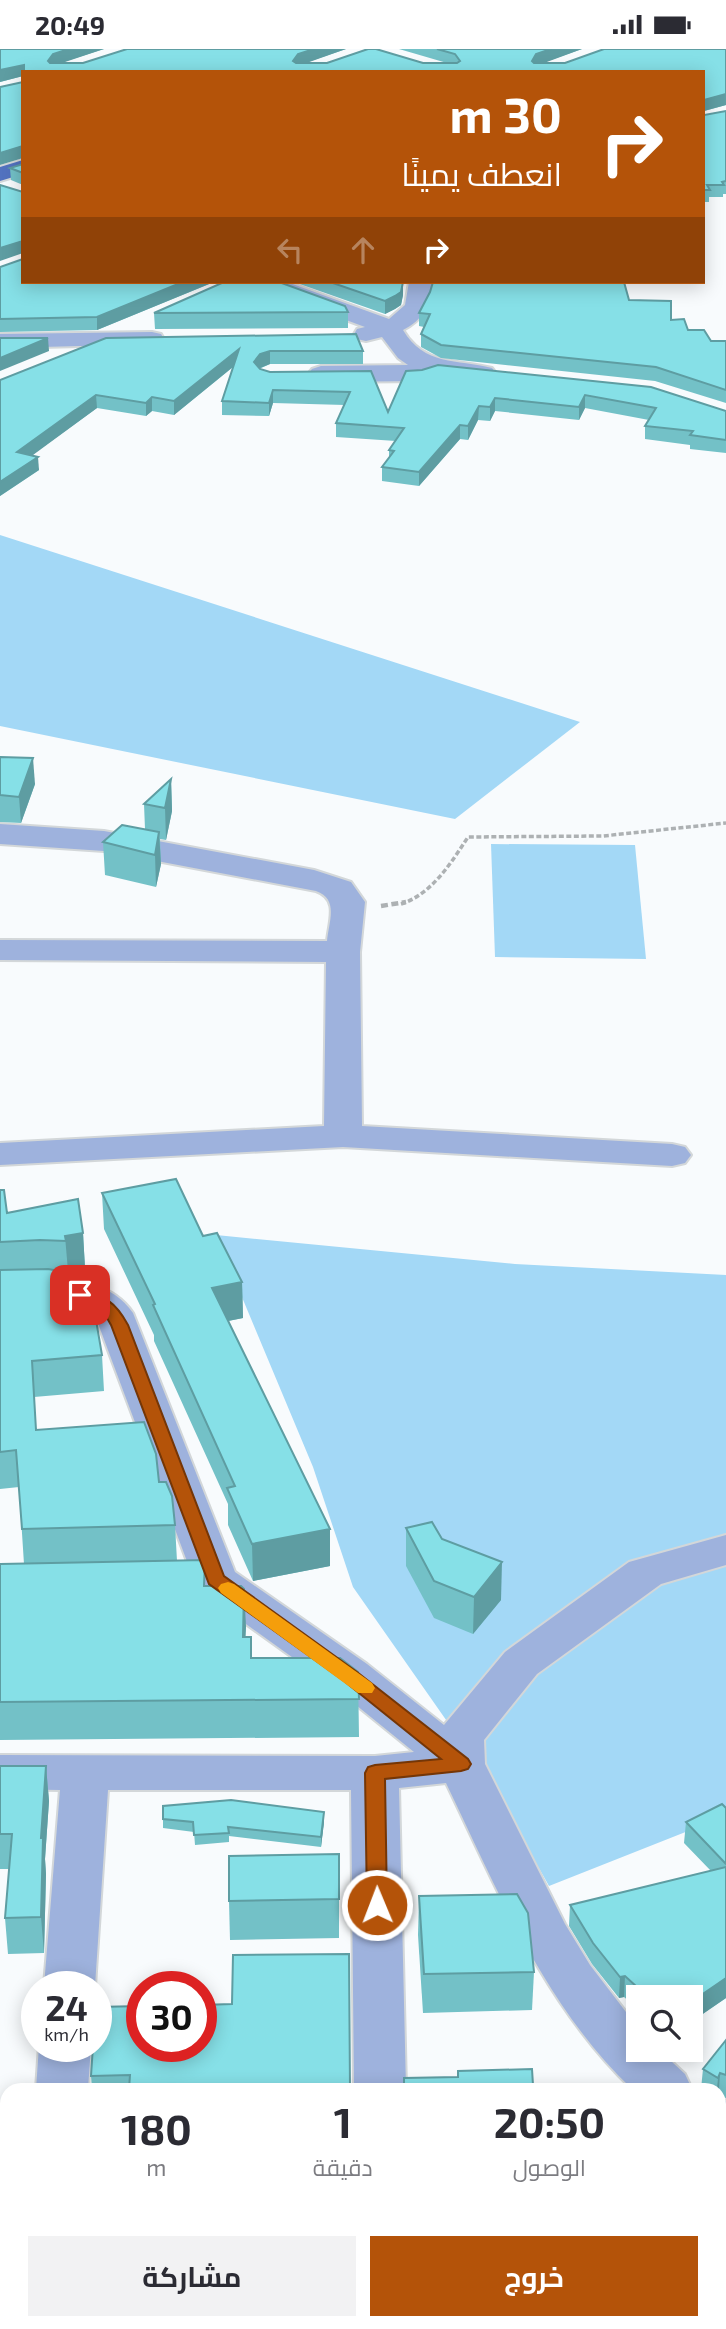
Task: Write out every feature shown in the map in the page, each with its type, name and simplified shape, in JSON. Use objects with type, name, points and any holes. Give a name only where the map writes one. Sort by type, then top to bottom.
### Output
[{"type":"main road","points":[[4,184],[21,169]]},
{"type":"street","points":[[270,284],[388,327],[398,345],[410,356],[436,368],[505,376]]},
{"type":"street","points":[[344,338],[408,319],[421,297],[421,284]]},
{"type":"street","points":[[50,361],[152,318]]},
{"type":"street","points":[[0,341],[170,339]]},
{"type":"street","points":[[295,375],[421,373],[436,368]]},
{"type":"street","points":[[0,834],[104,841],[314,880],[339,888],[348,902],[343,951],[343,1136]]},
{"type":"street","points":[[0,950],[343,951]]},
{"type":"street","points":[[0,1154],[343,1136],[672,1155]]},
{"type":"street","points":[[0,1292],[65,1292],[95,1299],[111,1310],[120,1325],[196,1580],[351,1676],[461,1764]]},
{"type":"street","points":[[659,2083],[636,2064],[581,1998],[537,1922],[461,1764],[460,1737],[521,1663],[645,1573],[726,1550]]},
{"type":"street","points":[[0,1772],[375,1773],[461,1764]]},
{"type":"street","points":[[70,1971],[85,1773]]},
{"type":"street","points":[[375,1773],[380,2083]]},
{"type":"street","points":[[62,2083],[64,2062]]},
{"type":"path","points":[[348,902],[391,908],[422,897],[468,837],[603,836],[726,823]]},
{"type":"shaded area","points":[[0,535],[580,722],[455,819],[0,726]]},
{"type":"shaded area","points":[[491,844],[635,845],[646,959],[495,957]]},
{"type":"shaded area","points":[[216,1235],[515,1264],[726,1275],[726,1816],[549,1886],[493,1787],[353,1587],[313,1467]]},
{"type":"building","points":[[0,49],[69,49],[53,54],[48,61],[50,63],[83,63],[127,49],[314,49],[298,54],[293,61],[327,63],[368,49],[376,49],[423,63],[457,63],[460,61],[455,54],[437,49],[551,49],[536,54],[532,61],[565,63],[604,49],[726,49],[726,94],[705,100],[705,70],[24,70],[24,65],[0,70]]},
{"type":"building","points":[[21,82],[21,147],[0,153],[0,87]]},
{"type":"building","points":[[726,111],[726,181],[722,182],[724,185],[707,185],[710,190],[705,190],[705,115]]},
{"type":"building","points":[[21,165],[21,172],[10,168]]},
{"type":"building","points":[[0,185],[21,191],[21,242],[0,248]]},
{"type":"building","points":[[21,260],[21,284],[178,284],[97,317],[0,319],[0,267]]},
{"type":"building","points":[[219,284],[284,284],[345,306],[348,312],[154,313]]},
{"type":"building","points":[[336,284],[403,284],[401,292],[385,301]]},
{"type":"building","points":[[432,284],[625,284],[629,300],[671,301],[671,320],[684,319],[688,330],[704,330],[711,341],[726,341],[726,390],[656,367],[441,345],[421,334],[430,314],[419,313]]},
{"type":"building","points":[[356,334],[363,351],[270,351],[260,354],[254,362],[260,369],[270,372],[371,371],[388,412],[406,371],[438,365],[651,387],[726,411],[726,440],[690,435],[693,431],[645,426],[656,408],[585,395],[579,407],[495,398],[490,407],[479,406],[468,426],[460,425],[419,472],[382,467],[394,451],[389,450],[404,428],[336,423],[350,392],[273,390],[269,403],[222,401],[239,349],[174,401],[152,397],[146,403],[96,395],[17,452],[38,457],[0,482],[0,380],[106,338]]},
{"type":"building","points":[[0,338],[48,338],[0,358]]},
{"type":"building","points":[[0,757],[33,758],[19,797],[0,795]]},
{"type":"building","points":[[171,779],[165,808],[144,804]]},
{"type":"building","points":[[122,825],[159,832],[155,855],[103,842]]},
{"type":"building","points":[[176,1179],[203,1236],[217,1233],[242,1282],[212,1288],[330,1529],[252,1544],[227,1488],[235,1486],[153,1305],[155,1304],[102,1193]]},
{"type":"building","points":[[0,1190],[4,1190],[7,1213],[78,1199],[83,1233],[65,1236],[66,1241],[0,1242]]},
{"type":"building","points":[[48,1269],[70,1273],[77,1322],[96,1320],[102,1355],[32,1361],[36,1430],[144,1422],[156,1454],[159,1482],[166,1482],[172,1496],[175,1525],[22,1529],[16,1450],[0,1452],[0,1270]]},
{"type":"building","points":[[432,1522],[442,1539],[502,1562],[474,1597],[434,1581],[406,1528]]},
{"type":"building","points":[[205,1560],[204,1586],[241,1586],[244,1589],[243,1637],[251,1637],[251,1658],[340,1658],[358,1672],[359,1699],[0,1702],[0,1564]]},
{"type":"building","points":[[0,1766],[46,1766],[41,1838],[41,1917],[5,1918],[12,1834],[0,1834]]},
{"type":"building","points":[[231,1800],[324,1812],[321,1837],[228,1827],[229,1833],[194,1835],[193,1822],[163,1819],[163,1806]]},
{"type":"building","points":[[722,1804],[726,1808],[726,1864],[686,1822]]},
{"type":"building","points":[[339,1854],[339,1899],[229,1901],[229,1856]]},
{"type":"building","points":[[726,1867],[726,1978],[703,1994],[703,1985],[635,1985],[625,1976],[620,1977],[593,1943],[570,1905]]},
{"type":"building","points":[[517,1894],[528,1913],[534,1972],[424,1974],[419,1896]]},
{"type":"building","points":[[349,1954],[350,2083],[129,2083],[130,2075],[91,2076],[92,2062],[112,2062],[112,2007],[126,2006],[126,2062],[217,2062],[217,2004],[232,2004],[233,1955]]},
{"type":"building","points":[[726,2040],[726,2075],[720,2073],[718,2078],[703,2069]]},
{"type":"building","points":[[532,2069],[533,2083],[404,2083],[404,2078],[458,2077],[458,2071]]},
{"type":"slow traffic","points":[[228,1588],[365,1688]]},
{"type":"route","points":[[80,1295],[95,1299],[111,1310],[120,1325],[216,1580],[351,1676],[461,1764],[375,1773],[377,1905]]}]
